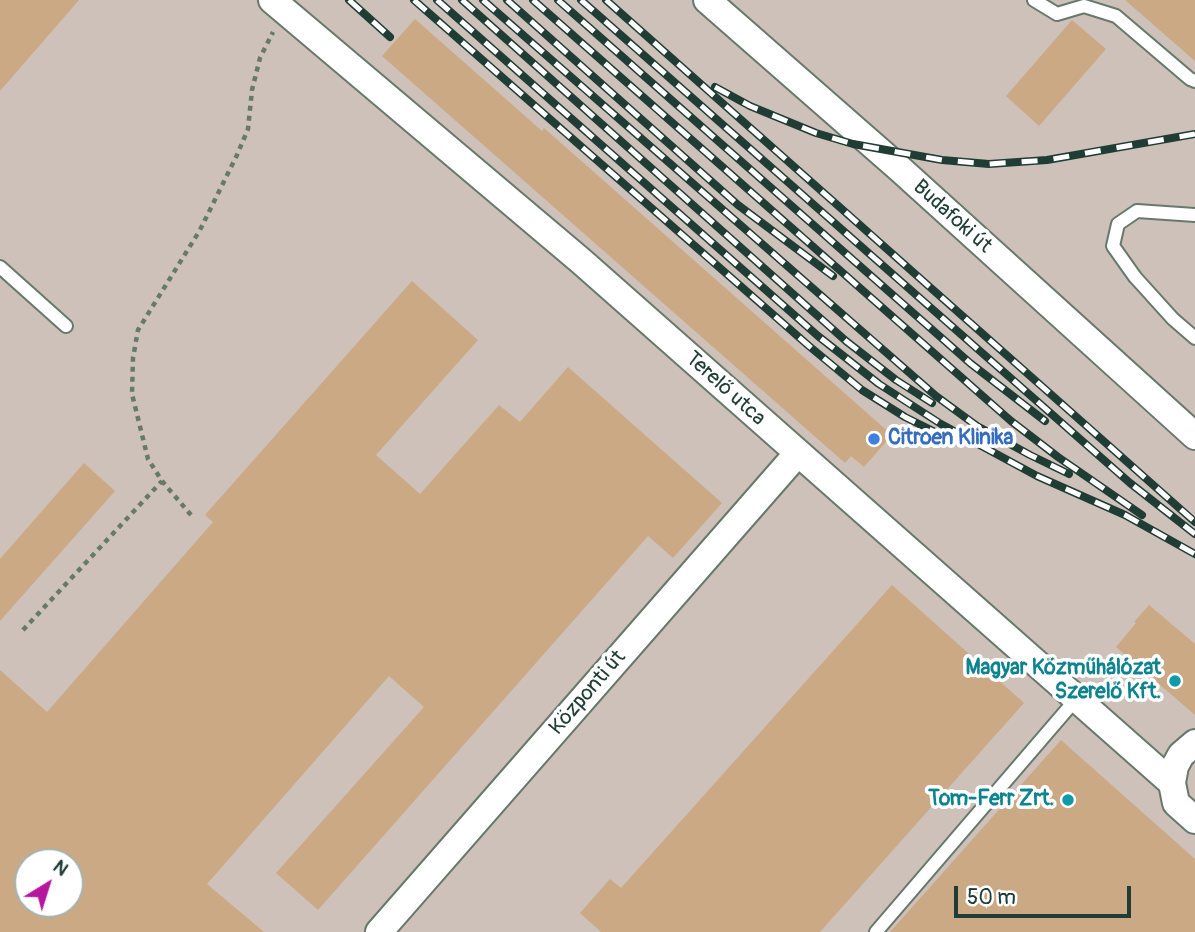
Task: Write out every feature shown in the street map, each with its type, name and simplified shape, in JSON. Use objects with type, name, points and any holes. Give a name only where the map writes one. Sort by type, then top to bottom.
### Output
[{"type":"street","name":"Budafoki út","points":[[707,0],[877,149],[1195,436]]},
{"type":"street","name":"Terelő utca","points":[[278,5],[581,261],[1172,783]]},
{"type":"street","name":"Központi út","points":[[379,932],[798,453]]},
{"type":"street","points":[[1195,743],[1181,755],[1175,766],[1172,783],[1176,803],[1195,820]]},
{"type":"lane","points":[[1034,0],[1057,13],[1084,6],[1116,16],[1195,81]]},
{"type":"lane","points":[[1195,215],[1137,211],[1118,224],[1113,246],[1135,277],[1173,319],[1195,338]]},
{"type":"lane","points":[[0,267],[66,326]]},
{"type":"lane","points":[[876,932],[1077,698]]},
{"type":"path","points":[[191,515],[162,481],[148,459],[132,394],[133,358],[138,330],[200,230],[248,129],[252,90],[278,5]]},
{"type":"path","points":[[23,630],[162,481]]},
{"type":"shaded area","points":[[0,0],[1195,0],[1195,932],[0,932]]},
{"type":"building","points":[[0,0],[79,0],[0,91]]},
{"type":"building","points":[[1125,0],[1195,0],[1195,61]]},
{"type":"building","points":[[415,19],[542,131],[544,128],[892,435],[864,467],[851,456],[845,463],[382,56]]},
{"type":"building","points":[[1072,20],[1106,49],[1039,126],[1006,96]]},
{"type":"building","points":[[412,281],[478,340],[376,455],[420,494],[499,405],[520,422],[568,367],[722,503],[673,558],[648,536],[318,910],[276,873],[424,707],[389,676],[207,884],[264,932],[0,932],[0,670],[47,712],[213,522],[205,515]]},
{"type":"building","points":[[84,463],[115,491],[0,621],[0,559]]},
{"type":"building","points":[[892,585],[1024,703],[820,932],[601,932],[580,913],[610,879],[621,888]]},
{"type":"building","name":"Magyar Közműhálózat Szerelő Kft.","points":[[1149,605],[1195,644],[1195,715],[1116,647]]},
{"type":"building","name":"Tom-Ferr Zrt.","points":[[1061,740],[1195,859],[1195,932],[890,932]]},
{"type":"railway","points":[[349,0],[390,37]]},
{"type":"railway","points":[[414,0],[862,390],[905,417],[949,439]]},
{"type":"railway","points":[[437,0],[818,336],[879,384],[941,424],[1037,476],[1125,515],[1195,554]]},
{"type":"railway","points":[[462,0],[846,341],[896,380],[932,403]]},
{"type":"railway","points":[[483,0],[936,396],[977,426],[1069,474]]},
{"type":"railway","points":[[507,0],[738,205],[833,276]]},
{"type":"railway","points":[[533,0],[1011,421],[1142,515]]},
{"type":"railway","points":[[558,0],[970,363],[1045,421]]},
{"type":"railway","points":[[581,0],[1130,483],[1195,534]]},
{"type":"railway","points":[[606,0],[1195,522]]},
{"type":"railway","points":[[715,87],[750,106],[816,133],[853,144],[942,160],[989,164],[1047,160],[1195,134]]},
{"type":"place","name":"Citroen Klinika","points":[[874,439]]},
{"type":"place","name":"Magyar Közműhálózat Szerelő Kft.","points":[[1175,681]]},
{"type":"place","name":"Tom-Ferr Zrt.","points":[[1068,800]]}]
